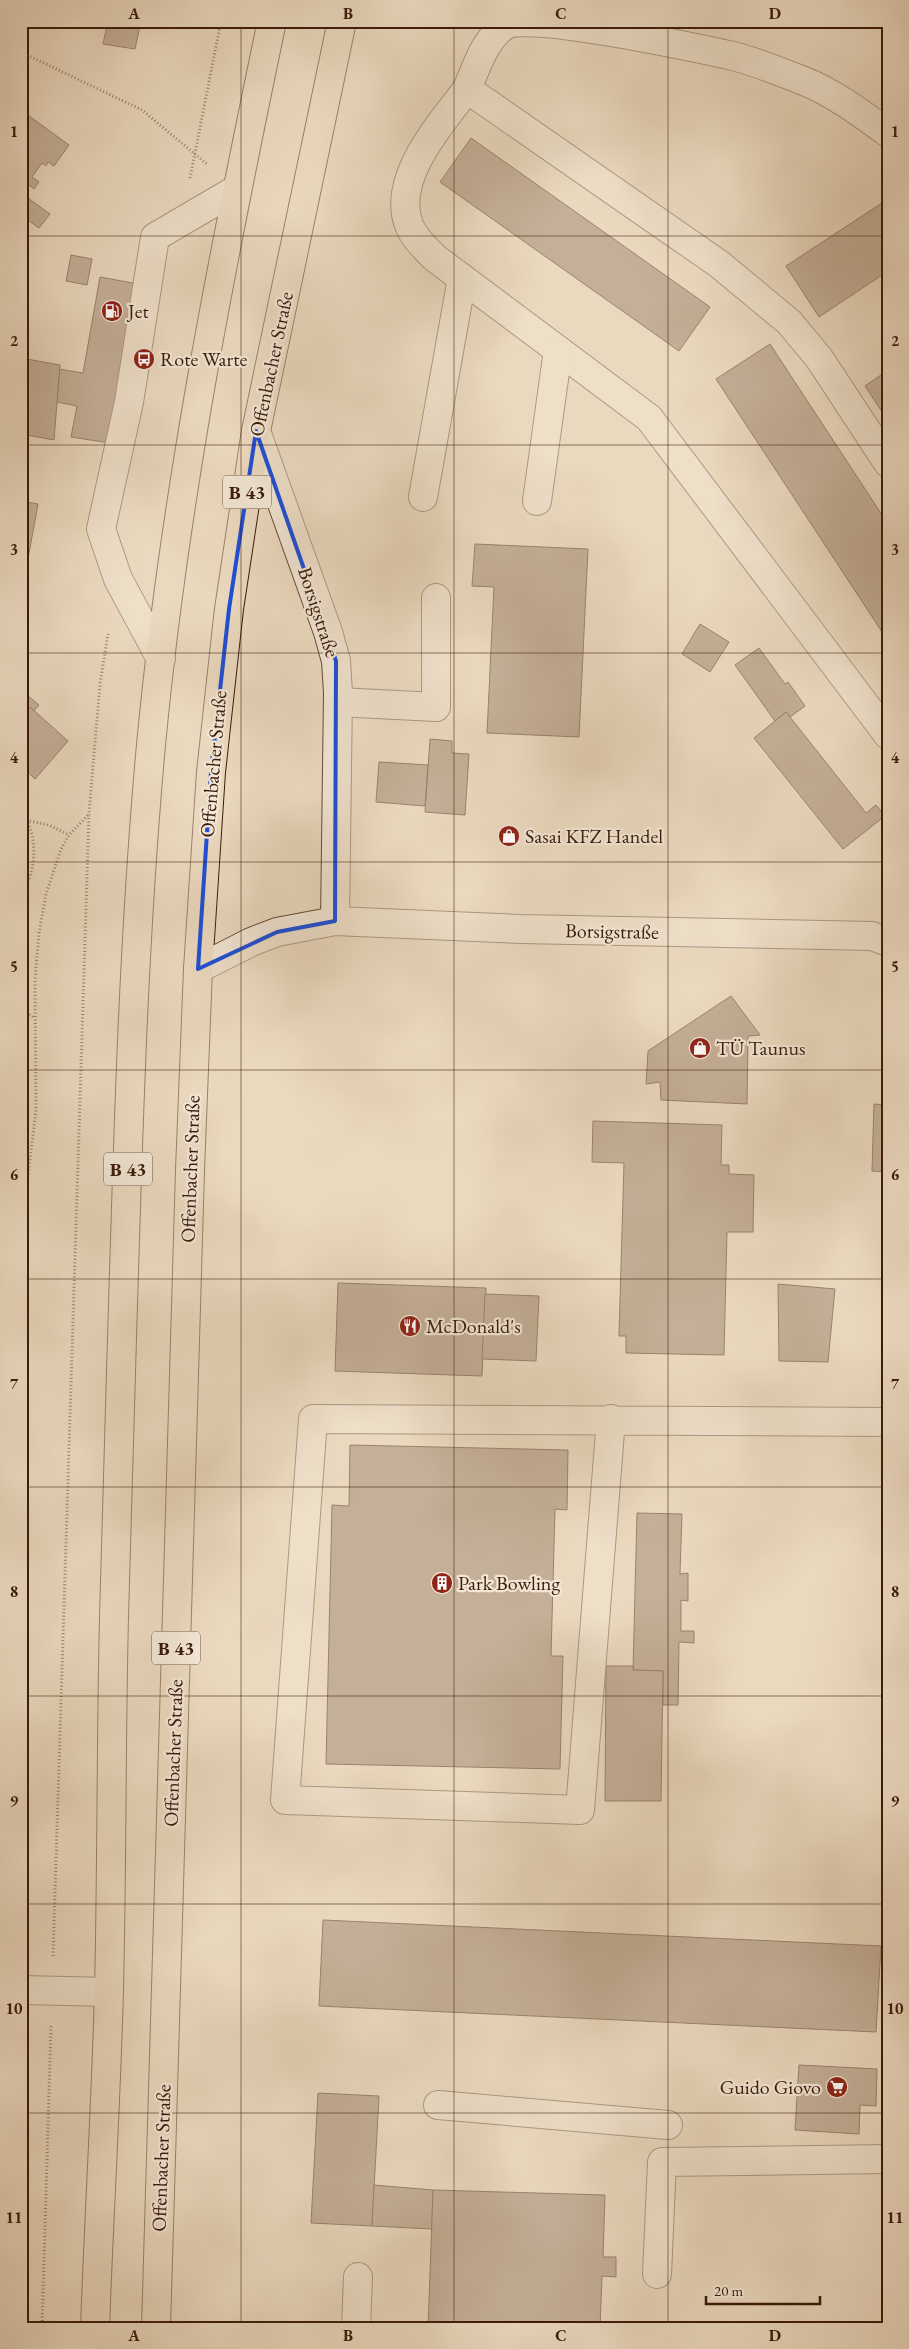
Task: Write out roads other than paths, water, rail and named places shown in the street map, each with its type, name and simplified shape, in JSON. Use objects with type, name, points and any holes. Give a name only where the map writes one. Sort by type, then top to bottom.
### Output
[{"type":"main road","name":"B 43","points":[[95,2328],[109,1992],[114,1617],[131,1075],[144,829],[174,548],[237,190],[272,21]]},
{"type":"main road","name":"Offenbacher Straße","points":[[156,2328],[190,1170],[198,969],[211,772],[229,609],[256,431],[342,21]]},
{"type":"street","points":[[888,133],[835,98],[806,82],[731,56],[569,23],[515,22],[506,25],[495,35],[483,52],[467,89],[424,148],[412,171],[406,197],[409,224],[418,240],[435,258],[649,418],[888,735]]},
{"type":"street","points":[[467,89],[719,264],[789,322],[818,358],[888,463]]},
{"type":"street","points":[[161,659],[118,579],[101,529],[129,402],[155,237],[237,190]]},
{"type":"street","points":[[423,497],[462,278]]},
{"type":"street","points":[[537,502],[558,350]]},
{"type":"street","name":"Borsigstraße","points":[[256,431],[328,632],[336,661],[338,702],[335,921]]},
{"type":"street","points":[[338,702],[436,707],[436,598]]},
{"type":"street","name":"Borsigstraße","points":[[198,969],[251,942],[278,932],[335,921],[520,929],[872,936],[888,942]]},
{"type":"street","points":[[611,1419],[580,1810],[286,1800],[313,1419],[611,1419],[888,1422]]},
{"type":"street","points":[[21,1990],[109,1992]]},
{"type":"street","points":[[438,2105],[669,2116],[662,2162],[657,2274]]},
{"type":"street","points":[[662,2162],[888,2159]]},
{"type":"street","points":[[356,2328],[358,2277]]},
{"type":"place","name":"Jet","points":[[112,311]]},
{"type":"place","name":"Rote Warte","points":[[144,359]]},
{"type":"place","name":"Sasai KFZ Handel","points":[[509,836]]},
{"type":"place","name":"TÜ Taunus","points":[[700,1048]]},
{"type":"place","name":"McDonald's","points":[[410,1326]]},
{"type":"place","name":"Park Bowling","points":[[442,1583]]},
{"type":"place","name":"Guido Giovo","points":[[837,2087]]}]
